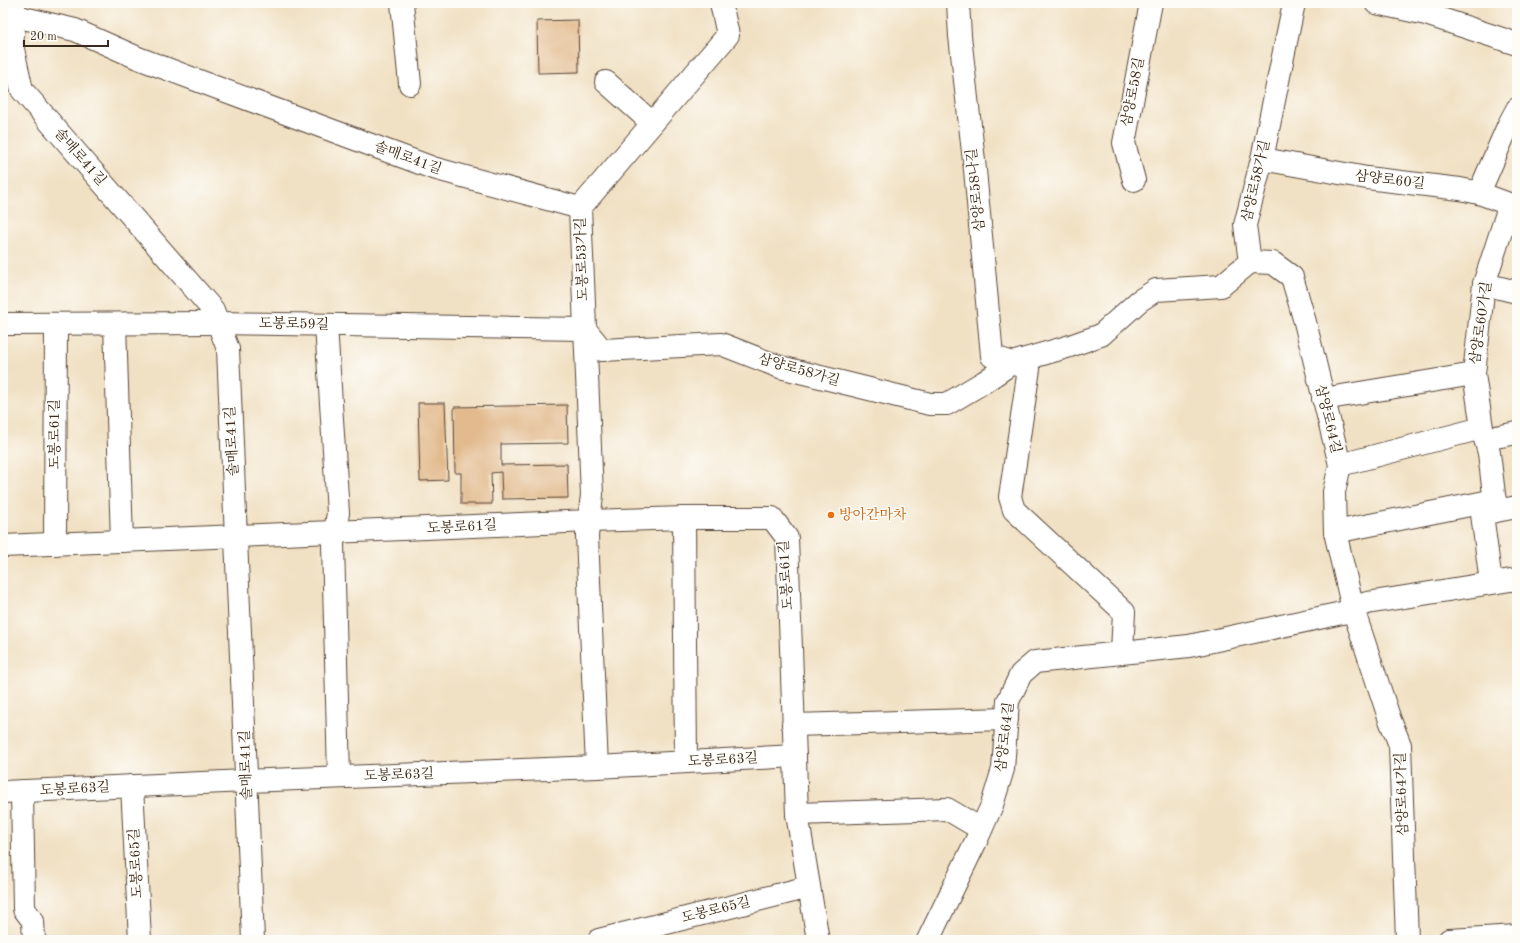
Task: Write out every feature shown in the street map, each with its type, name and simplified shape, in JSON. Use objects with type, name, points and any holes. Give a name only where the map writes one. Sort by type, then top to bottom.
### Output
[{"type":"street","points":[[402,3],[410,84]]},
{"type":"street","name":"도봉로53가길","points":[[588,521],[592,495],[580,208],[728,35],[721,3]]},
{"type":"street","name":"삼양로58나길","points":[[958,3],[992,356],[1012,363]]},
{"type":"street","name":"삼양로58길","points":[[1134,180],[1124,143],[1151,3]]},
{"type":"street","name":"삼양로58가길","points":[[585,329],[602,350],[721,344],[780,367],[930,404],[947,404],[1012,363],[1067,347],[1101,335],[1139,301],[1156,290],[1221,286],[1250,262],[1245,225],[1262,159],[1294,3]]},
{"type":"street","points":[[1376,3],[1426,14],[1517,44]]},
{"type":"street","name":"솔매로41길","points":[[253,940],[228,349],[213,310],[11,76],[14,10],[75,30],[138,58],[433,168],[580,208]]},
{"type":"street","points":[[606,82],[652,123]]},
{"type":"street","points":[[1479,193],[1514,122]]},
{"type":"street","name":"삼양로60길","points":[[1262,159],[1367,178],[1460,189],[1479,193],[1514,205]]},
{"type":"street","name":"삼양로60가길","points":[[1503,506],[1484,433],[1474,374],[1484,284],[1514,205]]},
{"type":"street","name":"삼양로64길","points":[[1250,262],[1273,263],[1292,277],[1305,322],[1340,465],[1334,492],[1335,532],[1353,609]]},
{"type":"street","points":[[1484,284],[1517,292]]},
{"type":"street","name":"도봉로59길","points":[[3,324],[218,324],[585,329]]},
{"type":"street","name":"도봉로61길","points":[[55,544],[56,324]]},
{"type":"street","points":[[115,324],[122,541]]},
{"type":"street","points":[[326,325],[338,513],[333,544],[339,777]]},
{"type":"street","points":[[1012,363],[1029,369],[1010,497],[1014,510],[1124,612],[1122,652]]},
{"type":"street","name":"삼양로60가길","points":[[1323,399],[1474,374]]},
{"type":"street","points":[[1340,465],[1484,433],[1517,433]]},
{"type":"street","points":[[1335,532],[1503,506]]},
{"type":"street","points":[[1491,583],[1482,514],[1503,506]]},
{"type":"street","points":[[684,518],[686,762]]},
{"type":"street","name":"도봉로61길","points":[[3,546],[588,521],[684,518],[772,518],[787,538],[797,814],[818,940]]},
{"type":"street","points":[[588,521],[587,536],[597,768]]},
{"type":"street","name":"삼양로64길","points":[[928,940],[982,829],[1004,769],[1008,700],[1021,674],[1035,662],[1189,646],[1335,614],[1367,603],[1517,579]]},
{"type":"street","name":"삼양로64가길","points":[[1353,609],[1400,746],[1407,940]]},
{"type":"street","points":[[793,725],[1007,719]]},
{"type":"street","name":"도봉로63길","points":[[12,792],[339,777],[597,768],[795,756]]},
{"type":"street","name":"도봉로65길","points":[[132,786],[140,940]]},
{"type":"street","points":[[12,792],[24,909],[33,921],[34,940]]},
{"type":"street","points":[[797,814],[947,809],[982,829]]},
{"type":"street","name":"도봉로65길","points":[[599,940],[809,886]]},
{"type":"street","points":[[1449,940],[1517,936]]},
{"type":"building","points":[[578,20],[579,72],[538,73],[537,21]]},
{"type":"building","points":[[418,403],[445,403],[448,480],[420,481]]},
{"type":"building","points":[[567,405],[568,443],[501,444],[501,465],[567,464],[568,498],[502,499],[501,472],[491,473],[492,504],[461,504],[461,473],[455,473],[454,407]]},
{"type":"place","name":"방아간마차","points":[[831,515]]}]
